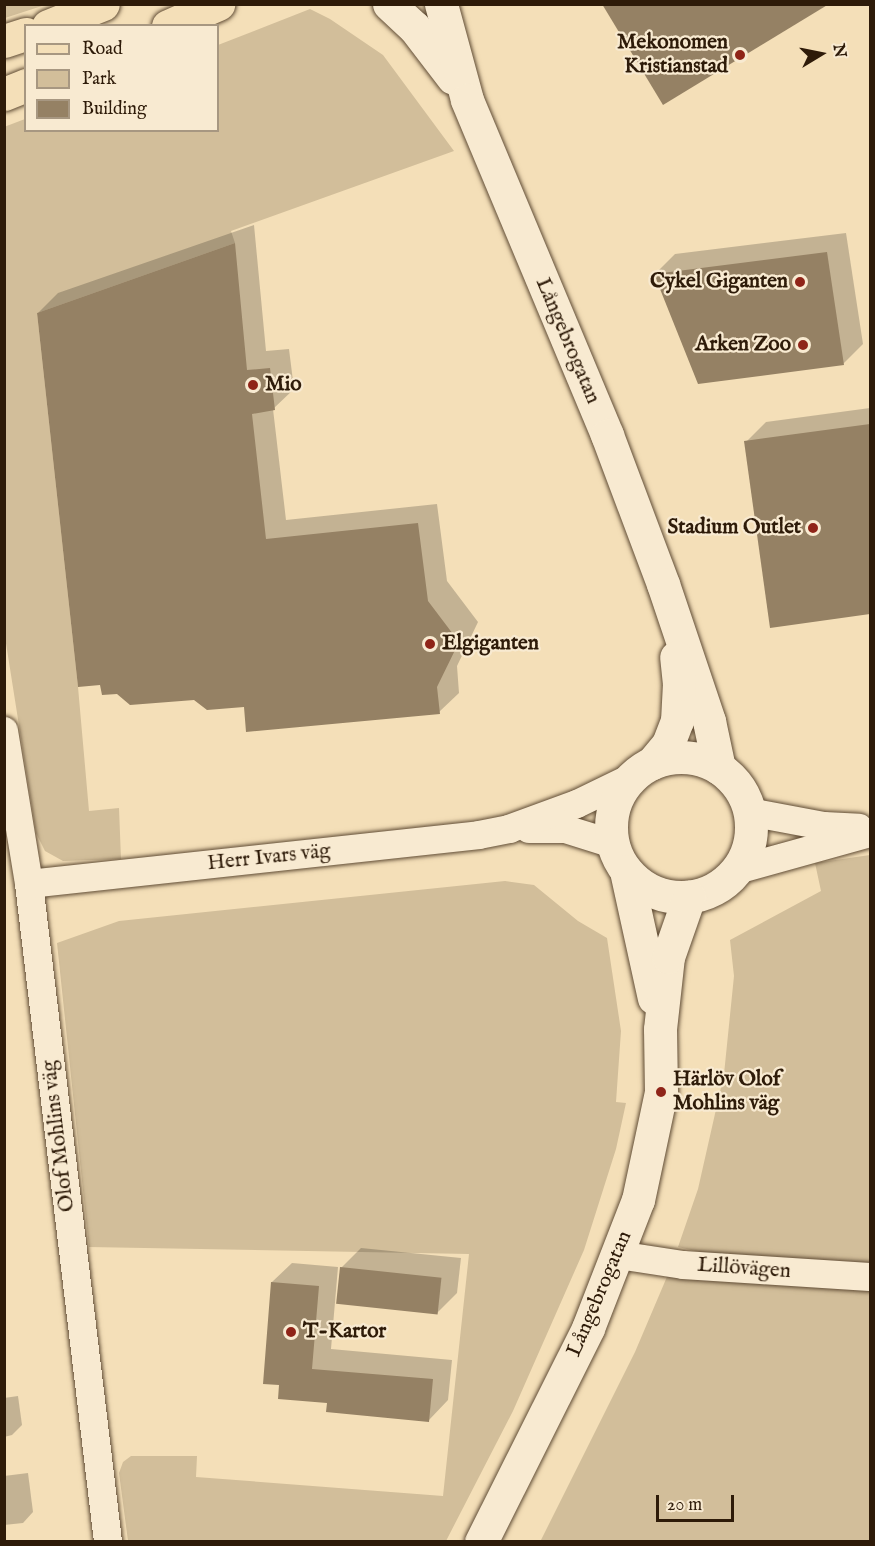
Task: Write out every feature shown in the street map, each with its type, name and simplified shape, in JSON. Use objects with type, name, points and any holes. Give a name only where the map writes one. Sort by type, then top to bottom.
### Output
[{"type":"main road","points":[[53,24],[103,4]]},
{"type":"main road","points":[[173,24],[218,4]]},
{"type":"main road","name":"Långebrogatan","points":[[389,4],[414,27],[443,62],[466,100]]},
{"type":"main road","name":"Långebrogatan","points":[[441,4],[466,100],[606,435],[663,584],[709,721],[719,768]]},
{"type":"main road","points":[[4,41],[24,35]]},
{"type":"main road","points":[[4,94],[24,87]]},
{"type":"main road","name":"Långebrogatan","points":[[641,771],[668,744],[677,721],[675,649],[663,584]]},
{"type":"main road","points":[[686,757],[719,768],[738,787],[749,812],[751,829],[748,846],[737,870],[716,888],[689,897],[672,897],[654,892],[639,883],[620,857],[613,808],[620,792],[641,771],[668,758],[686,757]]},
{"type":"main road","name":"Långebrogatan","points":[[620,857],[660,1029]]},
{"type":"main road","name":"Långebrogatan","points":[[481,1542],[588,1328],[638,1200],[652,1147],[661,1092],[660,1029],[668,957],[689,897]]},
{"type":"street","name":"Olof Mohlins väg","points":[[4,731],[29,885],[108,1542]]},
{"type":"street","name":"Herr Ivars väg","points":[[29,885],[478,835],[509,829],[576,804],[641,771]]},
{"type":"street","points":[[749,812],[824,826],[870,831]]},
{"type":"street","name":"Herr Ivars väg","points":[[509,829],[565,829],[620,857]]},
{"type":"street","points":[[737,870],[870,831]]},
{"type":"street","name":"Lillövägen","points":[[618,1254],[682,1265],[870,1277]]},
{"type":"green space","points":[[5,4],[45,4],[45,5],[5,18]]},
{"type":"green space","points":[[310,9],[330,19],[383,55],[454,151],[231,231],[235,243],[37,313],[78,687],[89,811],[119,808],[121,859],[63,861],[45,851],[36,833],[5,637],[4,127],[24,119],[24,132],[219,132],[219,45]]},
{"type":"green space","points":[[870,855],[870,1265],[713,1255],[678,1247],[698,1189],[724,1074],[734,976],[730,940],[821,891],[815,863]]},
{"type":"green space","points":[[505,881],[534,885],[578,921],[607,938],[621,1031],[616,1102],[626,1103],[616,1149],[584,1250],[513,1411],[446,1541],[128,1541],[119,1473],[123,1462],[131,1456],[197,1456],[196,1477],[443,1496],[469,1254],[89,1247],[57,943],[119,921]]},
{"type":"green space","points":[[669,1272],[870,1288],[870,1541],[540,1542],[635,1352]]},
{"type":"building","points":[[602,4],[829,4],[663,105]]},
{"type":"building","points":[[235,243],[247,370],[270,368],[275,410],[252,414],[266,539],[418,523],[428,601],[459,642],[437,687],[440,714],[246,732],[244,707],[207,710],[194,700],[130,705],[117,694],[102,695],[100,685],[78,687],[37,313]]},
{"type":"building","points":[[827,252],[844,365],[698,384],[654,274]]},
{"type":"building","name":"Stadium Outlet","points":[[870,424],[870,614],[770,628],[744,441]]},
{"type":"building","name":"T-Kartor","points":[[340,1267],[441,1278],[438,1314],[336,1304]]},
{"type":"building","points":[[271,1282],[319,1286],[312,1369],[433,1379],[429,1422],[326,1412],[327,1403],[278,1399],[279,1385],[263,1384]]},
{"type":"place","name":"Mekonomen Kristianstad","points":[[740,55]]},
{"type":"place","name":"Cykel Giganten","points":[[800,282]]},
{"type":"place","name":"Arken Zoo","points":[[803,345]]},
{"type":"place","name":"Mio","points":[[253,385]]},
{"type":"place","name":"Stadium Outlet","points":[[813,528]]},
{"type":"place","name":"Elgiganten","points":[[430,644]]},
{"type":"place","name":"Härlöv Olof Mohlins väg","points":[[661,1092]]},
{"type":"place","name":"T-Kartor","points":[[291,1332]]}]
